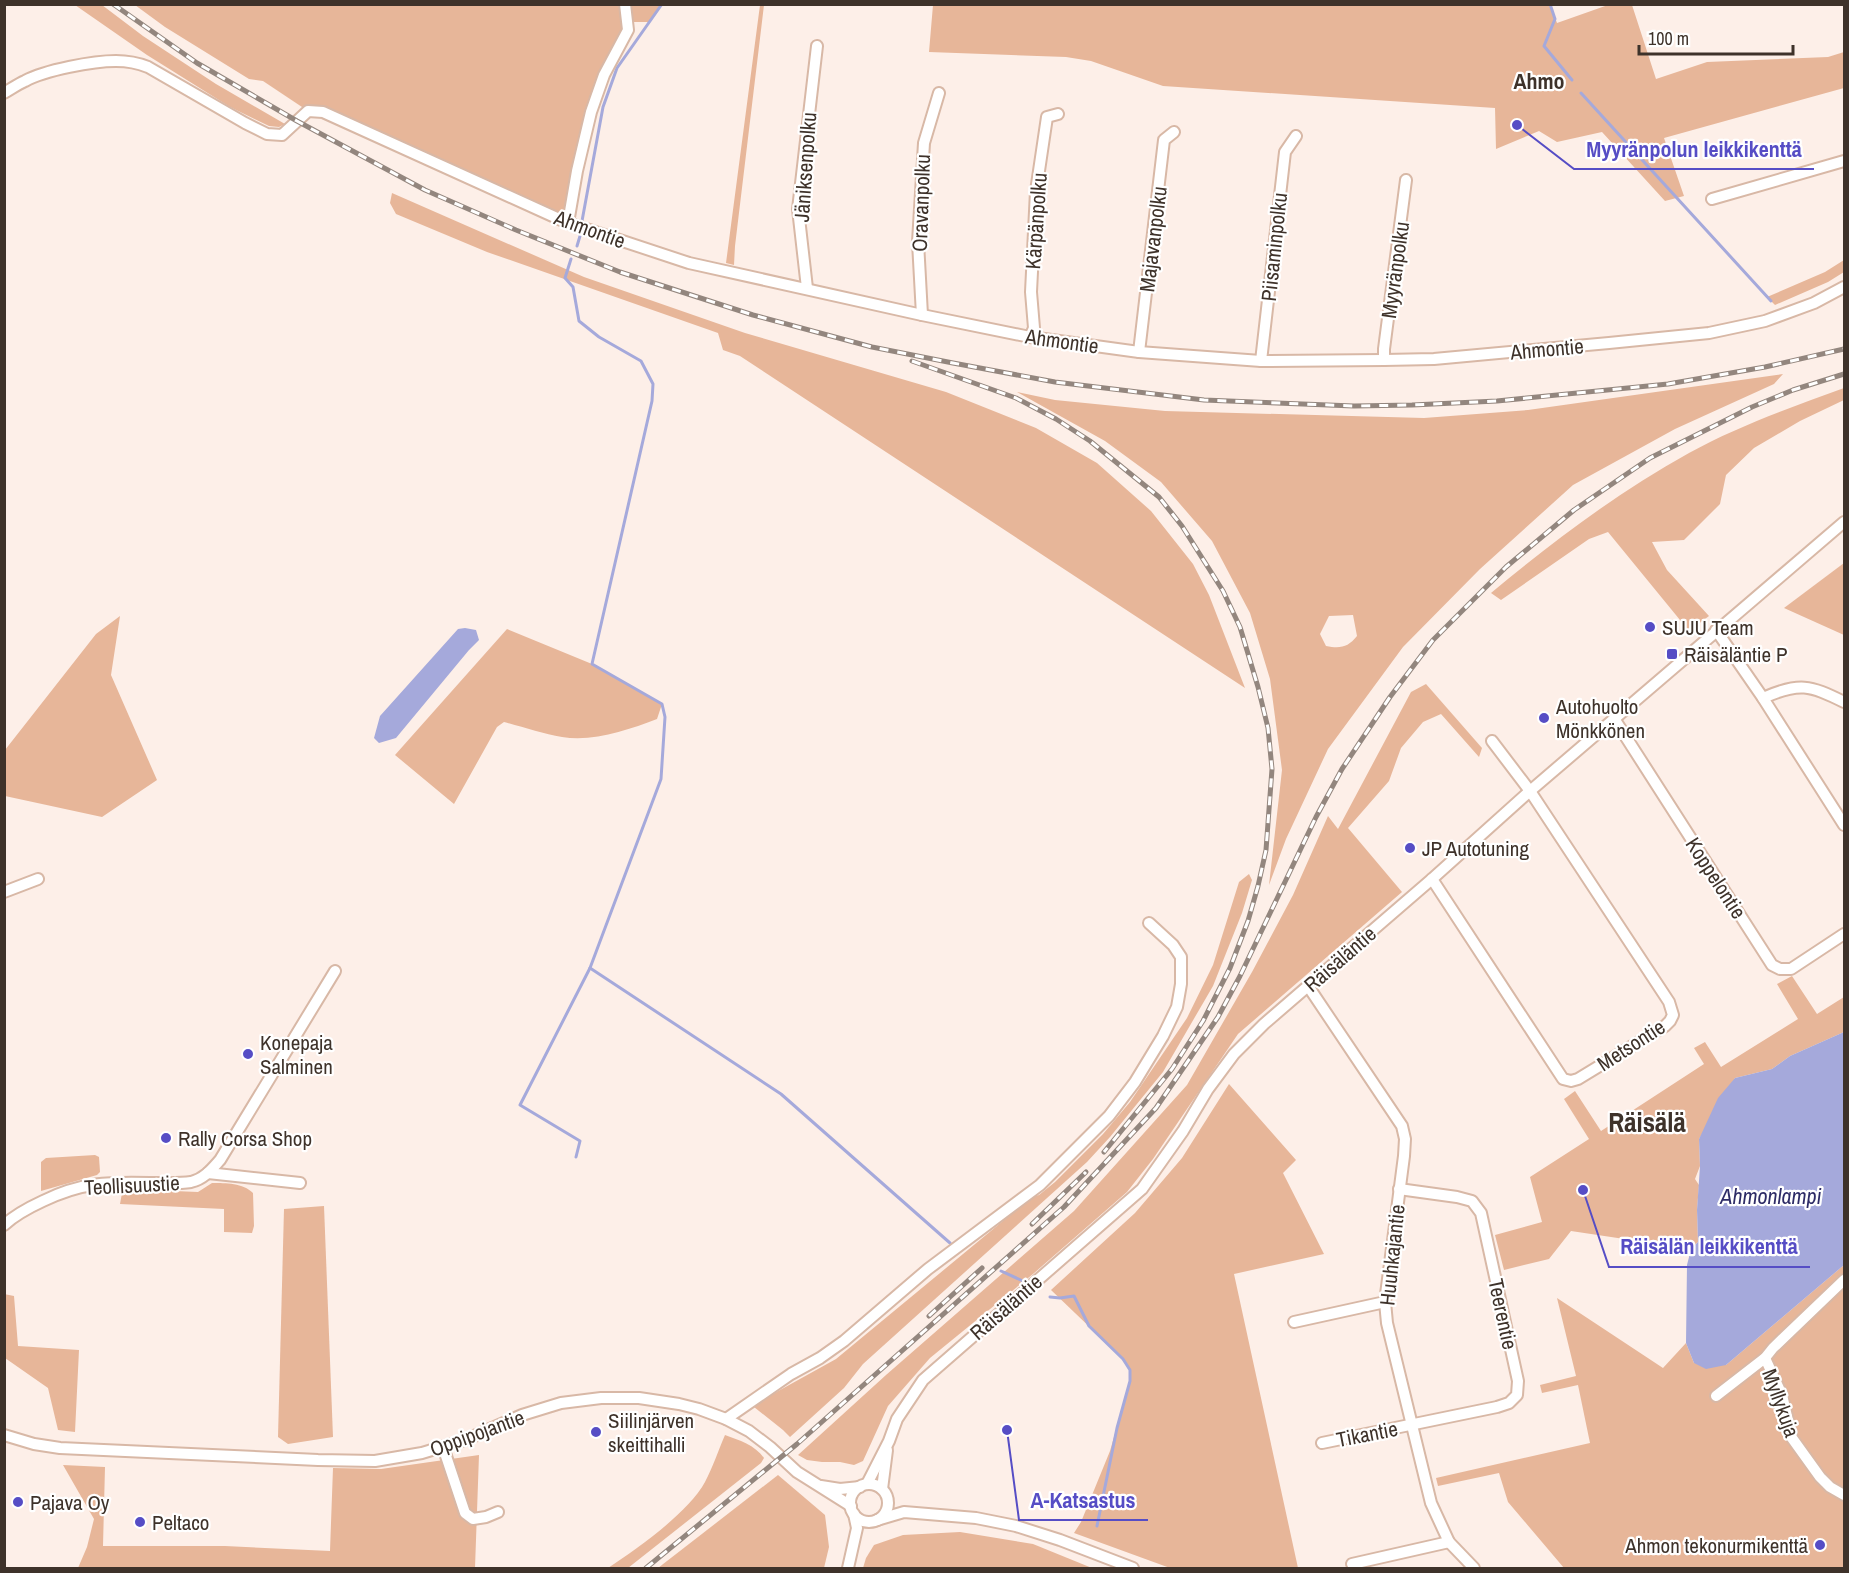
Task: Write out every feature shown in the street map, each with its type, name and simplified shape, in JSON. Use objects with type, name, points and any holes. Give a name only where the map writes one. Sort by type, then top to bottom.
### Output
[{"type":"street","points":[[568,223],[591,111],[604,75],[628,30],[625,4]]},
{"type":"street","name":"Jäniksenpolku","points":[[807,288],[798,209],[817,45]]},
{"type":"street","name":"Ahmontie","points":[[4,93],[42,74],[88,64],[116,61],[138,63],[267,134],[282,135],[308,111],[323,112],[568,223],[689,263],[1030,337],[1139,352],[1261,361],[1384,360],[1434,358],[1709,333],[1765,321],[1814,303],[1845,287]]},
{"type":"street","name":"Oravanpolku","points":[[922,315],[918,242],[924,143],[939,93]]},
{"type":"street","name":"Kärpänpolku","points":[[1030,337],[1034,328],[1031,292],[1036,191],[1047,117],[1058,114]]},
{"type":"street","name":"Majavanpolku","points":[[1139,352],[1164,140],[1174,132]]},
{"type":"street","name":"Piisaminpolku","points":[[1261,361],[1285,152],[1296,136]]},
{"type":"street","points":[[1712,199],[1845,161]]},
{"type":"street","name":"Myyränpolku","points":[[1384,360],[1406,180]]},
{"type":"street","name":"Räisäläntie","points":[[889,1441],[897,1419],[923,1380],[1142,1189],[1183,1131],[1208,1089],[1234,1054],[1264,1024],[1716,630],[1845,522]]},
{"type":"street","points":[[1716,630],[1845,825]]},
{"type":"street","points":[[1763,698],[1792,687],[1810,687],[1845,702]]},
{"type":"street","name":"Koppelontie","points":[[1614,720],[1772,965],[1779,969],[1791,969],[1845,934]]},
{"type":"street","points":[[1492,741],[1530,791]]},
{"type":"street","name":"Metsontie","points":[[1432,879],[1563,1079],[1571,1081],[1578,1079],[1668,1023],[1673,1015],[1669,1002],[1530,791]]},
{"type":"street","points":[[4,892],[38,879]]},
{"type":"street","points":[[726,1419],[790,1374],[820,1358],[844,1341],[928,1269],[1040,1185],[1109,1116],[1135,1082],[1164,1036],[1177,1007],[1181,957],[1173,945],[1149,923]]},
{"type":"street","name":"Teollisuustie","points":[[4,1225],[28,1208],[57,1194],[82,1186],[105,1182],[193,1182],[208,1173],[220,1160],[335,971]]},
{"type":"street","name":"Huuhkajantie","points":[[1308,986],[1402,1126],[1405,1139],[1404,1156],[1385,1302],[1387,1323],[1431,1503],[1449,1542],[1474,1569]]},
{"type":"street","points":[[208,1173],[300,1183]]},
{"type":"street","name":"Teerentie","points":[[1399,1189],[1472,1201],[1481,1213],[1518,1381],[1517,1395],[1509,1402],[1497,1407],[1412,1425]]},
{"type":"street","name":"Myllykuja","points":[[1845,1280],[1765,1358],[1782,1395],[1792,1438],[1825,1482],[1845,1495]]},
{"type":"street","points":[[1294,1322],[1385,1302]]},
{"type":"street","points":[[1716,1396],[1765,1358]]},
{"type":"street","name":"Oppipojantie","points":[[4,1435],[34,1444],[60,1448],[375,1461],[443,1447],[522,1415],[561,1403],[601,1398],[639,1398],[699,1409],[749,1431],[797,1472],[852,1510]]},
{"type":"street","name":"Tikantie","points":[[1322,1443],[1412,1425]]},
{"type":"street","points":[[849,1564],[857,1528],[852,1510],[852,1495],[863,1486],[889,1441]]},
{"type":"street","points":[[849,1564],[862,1530],[882,1516],[888,1506],[884,1492],[889,1441]]},
{"type":"street","points":[[443,1447],[465,1513],[473,1519],[498,1512]]},
{"type":"street","points":[[816,1486],[840,1489],[878,1486],[895,1503],[928,1514]]},
{"type":"street","points":[[852,1510],[859,1519],[874,1521],[904,1512],[976,1518],[1016,1526],[1060,1540],[1133,1569]]},
{"type":"street","points":[[1352,1564],[1449,1542]]},
{"type":"shaded area","points":[[1550,4],[1557,23],[1608,5],[1632,5],[1656,79],[1707,62],[1828,57],[1844,52],[1844,88],[1664,138],[1684,196],[1665,201],[1602,132],[1557,142],[1539,131],[1496,149],[1495,108],[1163,86],[1091,61],[1066,57],[929,52],[933,5]]},
{"type":"shaded area","points":[[75,5],[102,5],[143,36],[216,84],[285,124],[279,127],[269,126],[230,107],[147,55]]},
{"type":"shaded area","points":[[135,5],[662,5],[650,22],[632,22],[604,75],[568,223],[308,111],[263,81],[249,79],[165,27]]},
{"type":"shaded area","points":[[760,5],[764,5],[734,265],[726,263]]},
{"type":"shaded area","points":[[392,193],[584,277],[745,333],[946,392],[1036,428],[1097,463],[1151,511],[1193,564],[1209,595],[1245,688],[740,356],[723,350],[718,333],[487,252],[396,214],[390,203]]},
{"type":"shaded area","points":[[1844,260],[1844,272],[1828,282],[1775,305],[1767,297],[1825,272]]},
{"type":"shaded area","points":[[1783,374],[1774,384],[1675,429],[1573,485],[1480,569],[1403,647],[1328,749],[1286,839],[1269,885],[1282,770],[1270,679],[1250,613],[1212,541],[1161,482],[1105,441],[1017,392],[1055,400],[1165,411],[1424,418],[1528,410]],"holes":[[[1353,615],[1357,636],[1347,645],[1336,647],[1326,646],[1320,634],[1329,616]]]},
{"type":"shaded area","points":[[1844,388],[1844,400],[1800,421],[1754,448],[1726,475],[1720,504],[1684,540],[1652,542],[1667,570],[1709,616],[1689,631],[1608,532],[1589,539],[1501,600],[1491,593],[1587,518],[1662,468],[1746,426]]},
{"type":"shaded area","points":[[1844,563],[1844,635],[1784,608]]},
{"type":"shaded area","points":[[120,616],[111,675],[157,780],[102,817],[5,796],[5,750],[96,634]]},
{"type":"shaded area","points":[[507,629],[592,664],[662,704],[657,719],[623,731],[586,738],[555,736],[504,722],[497,727],[454,804],[395,755]]},
{"type":"shaded area","points":[[1426,684],[1482,748],[1479,757],[1441,714],[1423,722],[1401,748],[1389,781],[1348,828],[1402,892],[1238,1034],[1153,1159],[1127,1192],[1033,1274],[930,1358],[888,1406],[863,1461],[854,1465],[807,1460],[798,1455],[1074,1211],[1187,1085],[1293,895],[1328,816],[1338,829],[1411,692]]},
{"type":"shaded area","points":[[1249,874],[1252,880],[1242,913],[1213,986],[1163,1072],[1087,1162],[863,1364],[844,1388],[790,1437],[754,1407],[762,1400],[836,1359],[1032,1197],[1039,1195],[1055,1182],[1103,1134],[1130,1102],[1187,1018],[1213,965],[1239,882]]},
{"type":"shaded area","points":[[1792,976],[1817,1014],[1844,997],[1844,1032],[1790,1056],[1772,1069],[1735,1078],[1699,1139],[1700,1166],[1695,1179],[1699,1185],[1698,1242],[1691,1249],[1571,1231],[1549,1259],[1504,1270],[1495,1235],[1542,1222],[1530,1177],[1589,1139],[1564,1099],[1575,1091],[1601,1131],[1704,1064],[1694,1048],[1705,1042],[1721,1067],[1798,1019],[1777,984]]},
{"type":"shaded area","points":[[1229,1084],[1296,1160],[1283,1173],[1324,1254],[1234,1274],[1298,1568],[1170,1568],[1074,1533],[1081,1522],[1110,1451],[1130,1381],[1130,1370],[1123,1359],[1051,1290],[1135,1213],[1182,1158]]},
{"type":"shaded area","points":[[95,1155],[99,1157],[100,1172],[97,1175],[41,1191],[41,1162],[46,1158]]},
{"type":"shaded area","points":[[212,1183],[239,1185],[253,1193],[254,1226],[252,1233],[224,1232],[224,1209],[120,1204],[125,1189],[198,1192]]},
{"type":"shaded area","points":[[324,1206],[333,1437],[288,1444],[278,1437],[284,1209]]},
{"type":"shaded area","points":[[1844,1265],[1844,1568],[1564,1568],[1508,1502],[1499,1473],[1438,1486],[1436,1478],[1590,1443],[1578,1385],[1542,1393],[1540,1385],[1576,1376],[1557,1298],[1663,1368],[1686,1343],[1694,1363],[1726,1365]]},
{"type":"shaded area","points":[[4,1294],[14,1296],[18,1346],[79,1350],[75,1432],[58,1430],[48,1388],[5,1358]]},
{"type":"shaded area","points":[[725,1435],[756,1450],[764,1458],[761,1463],[628,1568],[608,1568],[647,1541],[687,1506],[705,1482]]},
{"type":"shaded area","points":[[479,1455],[475,1568],[78,1568],[87,1547],[94,1519],[63,1465],[105,1467],[103,1546],[225,1546],[330,1551],[333,1468],[381,1469]]},
{"type":"shaded area","points":[[778,1475],[825,1515],[829,1547],[824,1568],[658,1568]]},
{"type":"shaded area","points":[[960,1532],[1033,1544],[1092,1568],[863,1568],[874,1545],[903,1535]]},
{"type":"water","points":[[458,629],[476,630],[479,640],[396,738],[379,743],[374,738],[380,716]]},
{"type":"water","name":"Ahmonlampi","points":[[1844,1032],[1844,1265],[1726,1365],[1706,1369],[1694,1363],[1686,1343],[1687,1265],[1691,1249],[1698,1242],[1699,1139],[1718,1098],[1735,1078],[1772,1069],[1790,1056]]},
{"type":"waterway","points":[[582,221],[603,107],[617,68],[662,4]]},
{"type":"waterway","points":[[1550,4],[1555,19],[1544,46],[1572,80]]},
{"type":"waterway","points":[[1581,93],[1771,301]]},
{"type":"waterway","points":[[577,246],[580,236]]},
{"type":"waterway","points":[[571,259],[565,278],[573,287],[579,321],[599,337],[641,361],[653,384],[652,401],[592,664],[662,704],[665,717],[661,779],[590,968],[520,1105],[580,1141],[576,1157]]},
{"type":"waterway","points":[[590,968],[781,1094],[950,1243]]},
{"type":"waterway","points":[[1001,1271],[1023,1281]]},
{"type":"waterway","points":[[1050,1297],[1074,1296],[1089,1326],[1123,1359],[1130,1370],[1130,1381],[1117,1428],[1097,1526]]},
{"type":"railway","points":[[113,4],[197,63],[297,121],[425,190],[620,272],[753,315],[872,347],[1055,382],[1204,400],[1354,406],[1497,401],[1668,384],[1765,367],[1844,349]]},
{"type":"railway","points":[[912,361],[1016,398],[1056,419],[1090,441],[1159,497],[1182,526],[1223,591],[1240,627],[1268,728],[1272,769],[1266,850],[1248,921],[1230,968],[1203,1021],[1172,1069],[1104,1152]]},
{"type":"railway","points":[[646,1568],[797,1444],[1064,1207],[1156,1108],[1218,1017],[1342,769],[1390,697],[1433,640],[1506,567],[1574,510],[1650,458],[1752,407],[1793,390],[1844,374]]},
{"type":"railway","points":[[1032,1224],[1086,1172]]},
{"type":"railway","points":[[929,1316],[982,1268]]},
{"type":"place","name":"Myyränpolun leikkikenttä","points":[[1517,125]]},
{"type":"place","name":"SUJU Team","points":[[1650,627]]},
{"type":"place","name":"Räisäläntie P","points":[[1672,654]]},
{"type":"place","name":"Autohuolto Mönkkönen","points":[[1544,718]]},
{"type":"place","name":"JP Autotuning","points":[[1410,848]]},
{"type":"place","name":"Konepaja Salminen","points":[[248,1054]]},
{"type":"place","name":"Rally Corsa Shop","points":[[166,1138]]},
{"type":"place","name":"Räisälän leikkikenttä","points":[[1583,1190]]},
{"type":"place","name":"A-Katsastus","points":[[1007,1430]]},
{"type":"place","name":"Siilinjärven skeittihalli","points":[[596,1432]]},
{"type":"place","name":"Pajava Oy","points":[[18,1502]]},
{"type":"place","name":"Peltaco","points":[[140,1522]]},
{"type":"place","name":"Ahmon tekonurmikenttä","points":[[1820,1545]]},
{"type":"district","name":"Ahmo","points":[[1539,81]]},
{"type":"district","name":"Räisälä","points":[[1647,1122]]}]
